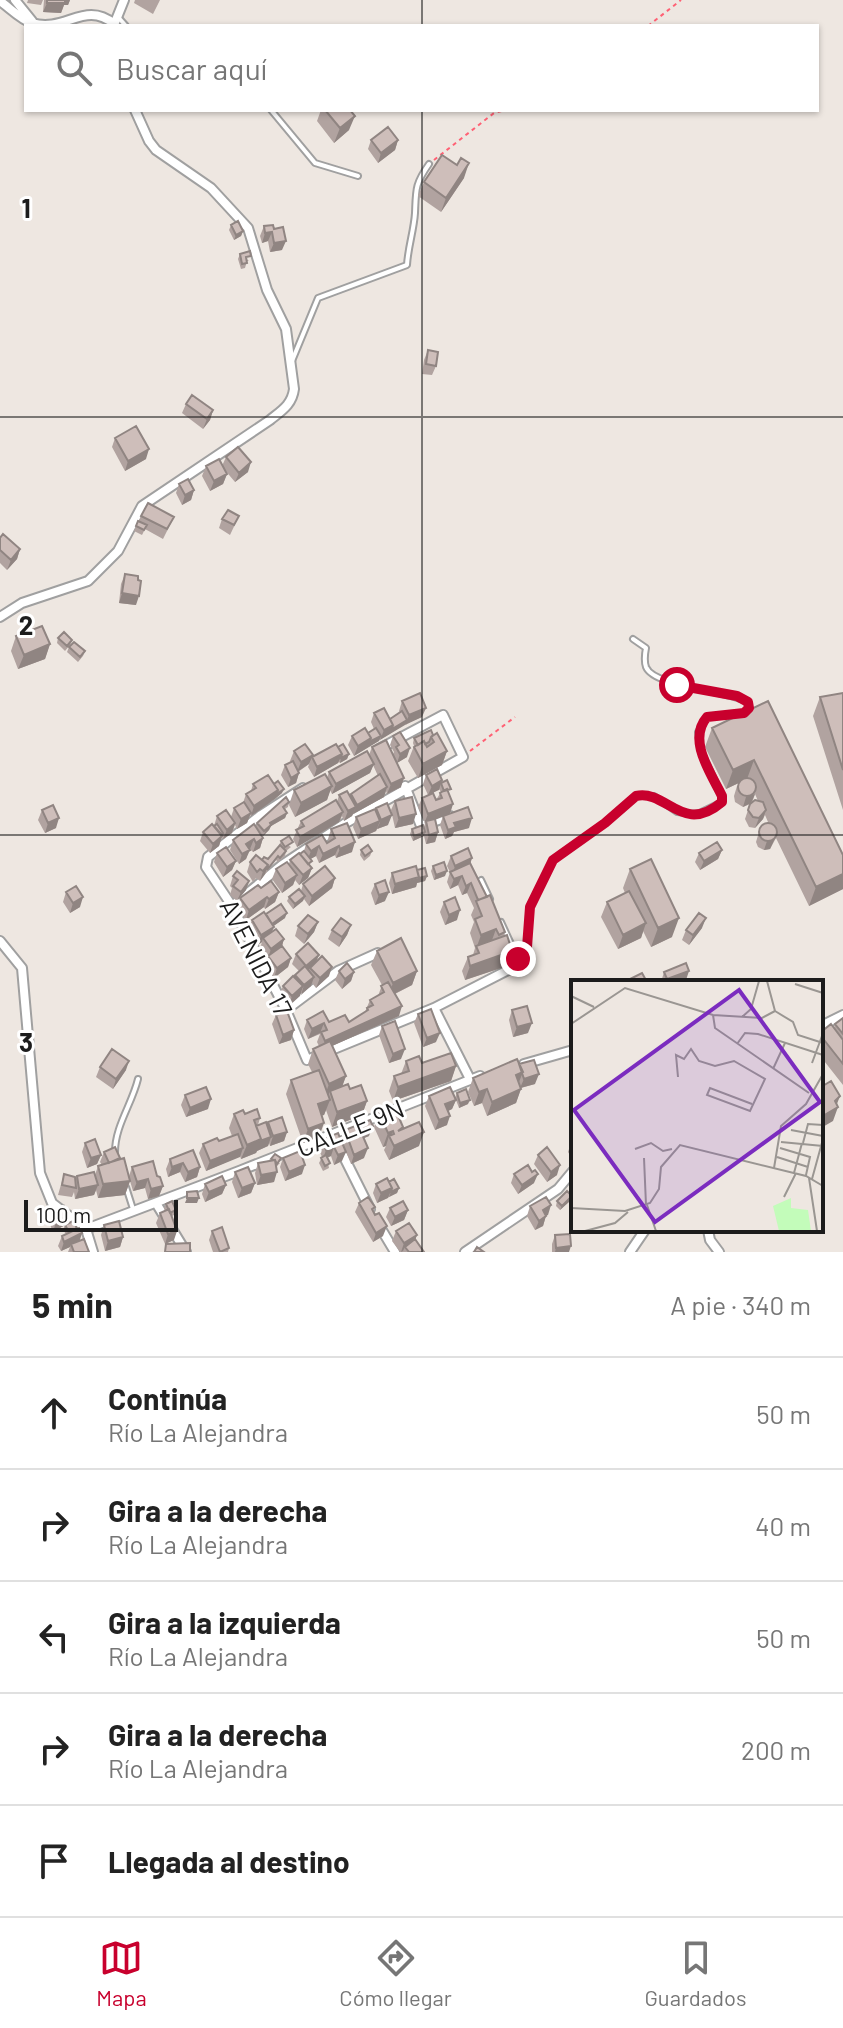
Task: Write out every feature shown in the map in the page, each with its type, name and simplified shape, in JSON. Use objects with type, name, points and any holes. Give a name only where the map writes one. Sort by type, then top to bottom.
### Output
[{"type":"street","points":[[15,0],[35,24]]},
{"type":"street","points":[[0,1],[27,22],[50,24],[89,9],[103,12],[116,22],[124,0]]},
{"type":"street","points":[[0,617],[22,603],[88,581],[118,551],[142,506],[290,404],[294,389],[286,329],[267,290],[248,228],[211,188],[156,150],[136,112]]},
{"type":"street","points":[[232,906],[282,865],[463,757],[443,715],[371,753]]},
{"type":"street","points":[[384,746],[389,757]]},
{"type":"street","points":[[401,779],[421,826],[450,816]]},
{"type":"street","name":"AVENIDA 17","points":[[310,785],[261,815],[208,857],[206,867],[232,906],[286,1010],[307,1060],[434,1008]]},
{"type":"street","points":[[338,813],[346,828]]},
{"type":"street","points":[[0,941],[22,968],[40,1173],[52,1203],[86,1229],[93,1252]]},
{"type":"street","points":[[286,1010],[338,971],[378,953]]},
{"type":"street","points":[[470,1079],[434,1008],[512,968]]},
{"type":"street","points":[[823,1025],[843,1015]]},
{"type":"street","points":[[513,1067],[571,1051]]},
{"type":"street","name":"CALLE 9N","points":[[86,1229],[485,1075]]},
{"type":"street","points":[[333,1134],[372,1214],[395,1252]]},
{"type":"street","points":[[465,1252],[558,1189],[571,1173]]},
{"type":"street","points":[[156,1203],[186,1252]]},
{"type":"street","points":[[630,1252],[644,1232]]},
{"type":"street","points":[[708,1232],[719,1252]]},
{"type":"lane","points":[[273,112],[315,163],[358,176]]},
{"type":"lane","points":[[291,363],[318,298],[407,265],[408,241],[415,214],[413,196],[417,181],[429,164]]},
{"type":"lane","points":[[512,968],[527,947],[530,907],[553,860],[605,823],[636,796],[654,796],[677,812],[697,814],[722,802],[700,749],[698,732],[707,717],[744,713],[749,708],[748,702],[737,696],[663,681],[651,674],[645,665],[646,648],[633,639]]},
{"type":"lane","points":[[481,880],[494,906]]},
{"type":"lane","points":[[500,919],[518,959]]},
{"type":"lane","points":[[118,1161],[114,1149],[118,1126],[132,1103],[138,1079]]},
{"type":"lane","points":[[126,1186],[134,1211]]},
{"type":"path","points":[[651,24],[681,0]]},
{"type":"path","points":[[429,164],[498,112]]},
{"type":"path","points":[[463,757],[515,717]]},
{"type":"building","points":[[47,0],[65,0],[65,3],[47,3]]},
{"type":"building","points":[[327,112],[352,112],[355,116],[340,128]]},
{"type":"building","points":[[388,127],[398,140],[381,153],[371,140]]},
{"type":"building","points":[[442,155],[457,165],[461,158],[469,163],[446,198],[424,182]]},
{"type":"building","points":[[238,221],[243,231],[236,235],[231,225]]},
{"type":"building","points":[[273,225],[274,229],[283,227],[286,241],[274,243],[272,232],[265,233],[264,226]]},
{"type":"building","points":[[250,251],[251,256],[246,257],[247,263],[242,264],[240,254]]},
{"type":"building","points":[[428,350],[438,352],[436,366],[426,364]]},
{"type":"building","points":[[192,395],[213,410],[207,419],[186,404]]},
{"type":"building","points":[[136,426],[149,449],[128,461],[115,438]]},
{"type":"building","points":[[238,447],[251,462],[239,473],[226,457]]},
{"type":"building","points":[[219,459],[227,474],[214,481],[206,466]]},
{"type":"building","points":[[188,479],[194,490],[185,495],[179,484]]},
{"type":"building","points":[[148,503],[174,517],[167,529],[141,516]]},
{"type":"building","points":[[228,510],[239,516],[234,525],[222,519]]},
{"type":"building","points":[[138,521],[147,525],[144,530],[136,526]]},
{"type":"building","points":[[3,534],[20,549],[11,560],[0,550]]},
{"type":"building","points":[[125,574],[138,576],[141,581],[139,596],[122,593]]},
{"type":"building","points":[[42,626],[50,644],[24,655],[16,636]]},
{"type":"building","points":[[64,632],[72,640],[67,646],[58,638]]},
{"type":"building","points":[[74,642],[85,651],[80,657],[69,647]]},
{"type":"building","points":[[420,693],[426,708],[409,715],[402,701]]},
{"type":"building","points":[[843,693],[843,770],[820,697]]},
{"type":"building","points":[[768,701],[843,855],[843,874],[816,887],[754,760],[733,770],[712,728]]},
{"type":"building","points":[[384,708],[393,725],[384,730],[374,713]]},
{"type":"building","points":[[402,711],[407,720],[392,729],[390,719]]},
{"type":"building","points":[[365,728],[371,738],[358,746],[352,736]]},
{"type":"building","points":[[376,728],[381,736],[369,742],[371,738],[368,733]]},
{"type":"building","points":[[431,730],[433,735],[429,742],[418,745],[414,738]]},
{"type":"building","points":[[400,732],[410,748],[400,754],[393,736]]},
{"type":"building","points":[[437,733],[447,751],[423,764],[414,747],[424,741],[427,747],[434,742],[431,737]]},
{"type":"building","points":[[386,740],[404,778],[391,784],[372,747]]},
{"type":"building","points":[[305,744],[313,755],[301,762],[294,751]]},
{"type":"building","points":[[336,744],[342,754],[317,767],[312,757]]},
{"type":"building","points":[[343,744],[349,754],[341,758],[338,747]]},
{"type":"building","points":[[367,751],[374,764],[336,784],[329,772]]},
{"type":"building","points":[[293,761],[299,773],[291,778],[285,765]]},
{"type":"building","points":[[437,769],[442,780],[432,786],[426,775]]},
{"type":"building","points":[[325,774],[332,786],[301,803],[294,790]]},
{"type":"building","points":[[380,774],[387,787],[357,805],[351,794]]},
{"type":"building","points":[[268,775],[278,790],[254,806],[246,794],[256,788],[253,784]]},
{"type":"building","points":[[743,778],[751,778],[756,787],[754,794],[743,796],[738,791],[738,783]]},
{"type":"building","points":[[447,780],[451,789],[444,791],[441,783]]},
{"type":"building","points":[[278,781],[284,789],[277,794],[274,784]]},
{"type":"building","points":[[447,789],[453,804],[428,814],[422,798],[433,793],[436,800],[442,798],[440,793]]},
{"type":"building","points":[[347,791],[356,807],[348,811],[339,795]]},
{"type":"building","points":[[286,797],[289,802],[283,807],[287,813],[270,823],[264,831],[257,823]]},
{"type":"building","points":[[412,797],[416,814],[399,818],[395,801]]},
{"type":"building","points":[[336,800],[343,812],[300,837],[296,830],[304,826],[301,821]]},
{"type":"building","points":[[755,800],[763,802],[766,810],[759,818],[753,817],[748,810]]},
{"type":"building","points":[[244,802],[251,813],[241,819],[234,808]]},
{"type":"building","points":[[387,803],[392,815],[381,820],[376,808]]},
{"type":"building","points":[[53,805],[59,818],[48,823],[42,810]]},
{"type":"building","points":[[468,807],[472,818],[454,823],[456,827],[448,830],[443,816]]},
{"type":"building","points":[[375,809],[380,821],[361,829],[356,817]]},
{"type":"building","points":[[226,810],[235,823],[227,830],[217,816]]},
{"type":"building","points":[[435,819],[438,832],[429,835],[426,821]]},
{"type":"building","points":[[347,823],[355,842],[323,854],[319,846],[311,851],[306,844],[322,835],[327,843],[335,838],[331,829]]},
{"type":"building","points":[[768,823],[777,832],[768,841],[759,832]]},
{"type":"building","points":[[212,824],[222,836],[213,844],[203,832]]},
{"type":"building","points":[[254,824],[263,838],[246,844],[250,850],[242,854],[233,840]]},
{"type":"building","points":[[423,825],[425,832],[414,836],[412,829]]},
{"type":"building","points":[[289,836],[293,842],[285,847],[281,841]]},
{"type":"building","points":[[717,842],[722,850],[704,861],[699,853]]},
{"type":"building","points":[[280,845],[286,851],[267,870],[268,865],[262,860],[264,857],[268,859]]},
{"type":"building","points":[[368,845],[372,851],[365,856],[361,850]]},
{"type":"building","points":[[226,847],[236,861],[227,867],[217,853]]},
{"type":"building","points":[[468,848],[472,858],[455,866],[451,856]]},
{"type":"building","points":[[304,851],[312,861],[308,864],[300,854]]},
{"type":"building","points":[[299,853],[312,868],[303,875],[290,860]]},
{"type":"building","points":[[256,855],[268,865],[263,871],[260,869],[257,872],[250,862]]},
{"type":"building","points":[[651,859],[679,918],[658,928],[630,869]]},
{"type":"building","points":[[287,862],[297,875],[285,883],[276,869]]},
{"type":"building","points":[[444,862],[447,871],[436,875],[433,866]]},
{"type":"building","points":[[470,863],[487,897],[478,900],[471,883],[466,886],[462,876],[454,879],[450,872]]},
{"type":"building","points":[[325,866],[335,878],[312,896],[303,884]]},
{"type":"building","points":[[416,866],[419,877],[395,884],[392,873]]},
{"type":"building","points":[[425,868],[427,876],[419,878],[417,870]]},
{"type":"building","points":[[237,871],[249,881],[241,892],[233,886],[238,880],[233,876]]},
{"type":"building","points":[[385,880],[389,892],[379,895],[375,884]]},
{"type":"building","points":[[271,881],[279,892],[249,910],[240,898],[258,885],[261,888]]},
{"type":"building","points":[[76,886],[83,897],[73,903],[66,892]]},
{"type":"building","points":[[299,889],[305,896],[295,904],[289,897]]},
{"type":"building","points":[[629,891],[646,923],[623,935],[607,902]]},
{"type":"building","points":[[490,895],[505,932],[499,935],[496,929],[481,935],[475,919],[482,916],[476,901]]},
{"type":"building","points":[[455,897],[460,910],[449,915],[444,902]]},
{"type":"building","points":[[281,904],[287,913],[272,924],[266,914]]},
{"type":"building","points":[[264,912],[274,927],[261,935],[252,920]]},
{"type":"building","points":[[699,913],[706,918],[693,935],[686,930]]},
{"type":"building","points":[[308,915],[318,922],[308,934],[298,926]]},
{"type":"building","points":[[341,918],[351,925],[342,937],[332,930]]},
{"type":"building","points":[[276,929],[284,939],[271,949],[263,938]]},
{"type":"building","points":[[507,935],[512,951],[470,966],[468,957],[479,953],[476,946]]},
{"type":"building","points":[[401,938],[417,971],[393,983],[377,951]]},
{"type":"building","points":[[308,943],[319,955],[306,966],[296,954]]},
{"type":"building","points":[[282,946],[291,958],[277,968],[268,956]]},
{"type":"building","points":[[322,956],[332,967],[320,978],[310,968]]},
{"type":"building","points":[[347,963],[354,972],[345,979],[339,971]]},
{"type":"building","points":[[686,963],[689,971],[667,979],[664,972]]},
{"type":"building","points":[[305,966],[314,977],[304,985],[295,975]]},
{"type":"building","points":[[642,973],[646,980],[628,980]]},
{"type":"building","points":[[293,976],[303,986],[292,996],[283,986]]},
{"type":"building","points":[[388,982],[402,1006],[325,1041],[321,1032],[327,1030],[324,1023],[312,1029],[307,1020],[323,1011],[329,1022],[345,1015],[349,1022],[373,1005],[370,1000],[384,992],[381,986]]},
{"type":"building","points":[[527,1006],[532,1023],[517,1027],[512,1010]]},
{"type":"building","points":[[431,1009],[440,1033],[427,1038],[418,1014]]},
{"type":"building","points":[[287,1011],[294,1030],[283,1035],[276,1015]]},
{"type":"building","points":[[843,1018],[843,1034],[835,1024]]},
{"type":"building","points":[[395,1021],[405,1049],[393,1054],[382,1026]]},
{"type":"building","points":[[831,1024],[843,1040],[843,1064],[823,1039],[823,1030]]},
{"type":"building","points":[[330,1041],[346,1076],[329,1084],[313,1049]]},
{"type":"building","points":[[112,1049],[129,1061],[116,1079],[100,1067]]},
{"type":"building","points":[[451,1053],[456,1066],[398,1087],[394,1076],[409,1071],[406,1061],[419,1056],[422,1063]]},
{"type":"building","points":[[517,1059],[523,1072],[516,1075],[521,1089],[492,1102],[487,1089],[479,1092],[473,1078]]},
{"type":"building","points":[[534,1060],[539,1074],[524,1079],[519,1064]]},
{"type":"building","points":[[319,1070],[330,1100],[318,1104],[324,1123],[308,1129],[291,1080]]},
{"type":"building","points":[[831,1081],[840,1096],[835,1101],[838,1107],[823,1116],[823,1086]]},
{"type":"building","points":[[348,1084],[350,1089],[361,1085],[367,1101],[337,1112],[330,1091]]},
{"type":"building","points":[[206,1087],[211,1099],[190,1108],[185,1095]]},
{"type":"building","points":[[450,1087],[456,1100],[445,1104],[450,1116],[439,1120],[429,1096]]},
{"type":"building","points":[[466,1089],[470,1100],[460,1103],[457,1093]]},
{"type":"building","points":[[394,1106],[403,1127],[398,1131],[419,1122],[424,1132],[394,1146],[389,1136],[394,1134],[393,1131],[388,1133],[379,1113]]},
{"type":"building","points":[[257,1109],[260,1118],[254,1120],[261,1139],[247,1145],[234,1114]]},
{"type":"building","points":[[282,1117],[287,1132],[273,1136],[268,1122]]},
{"type":"building","points":[[370,1120],[373,1126],[361,1132],[368,1148],[354,1155],[345,1130]]},
{"type":"building","points":[[266,1122],[271,1137],[260,1141],[256,1126]]},
{"type":"building","points":[[338,1133],[346,1152],[338,1155],[334,1147],[326,1150],[322,1140]]},
{"type":"building","points":[[238,1134],[243,1148],[210,1161],[203,1144]]},
{"type":"building","points":[[95,1139],[101,1155],[91,1158],[85,1143]]},
{"type":"building","points":[[115,1147],[120,1158],[109,1163],[104,1152]]},
{"type":"building","points":[[547,1147],[560,1165],[551,1172],[538,1155]]},
{"type":"building","points":[[193,1150],[200,1167],[188,1172],[183,1163],[172,1167],[170,1159]]},
{"type":"building","points":[[300,1151],[305,1165],[289,1172],[283,1158]]},
{"type":"building","points":[[275,1154],[281,1158],[277,1164],[271,1159]]},
{"type":"building","points":[[326,1155],[330,1163],[325,1166],[321,1158]]},
{"type":"building","points":[[124,1158],[130,1181],[103,1184],[98,1166]]},
{"type":"building","points":[[275,1160],[277,1172],[261,1175],[258,1163]]},
{"type":"building","points":[[153,1161],[163,1186],[151,1189],[148,1179],[137,1182],[132,1167]]},
{"type":"building","points":[[528,1165],[532,1172],[535,1170],[538,1174],[522,1185],[514,1174]]},
{"type":"building","points":[[248,1167],[255,1183],[242,1188],[235,1172]]},
{"type":"building","points":[[94,1172],[98,1185],[79,1189],[77,1176]]},
{"type":"building","points":[[64,1174],[75,1177],[76,1188],[62,1185]]},
{"type":"building","points":[[222,1176],[226,1185],[209,1192],[205,1184]]},
{"type":"building","points":[[387,1178],[392,1188],[381,1193],[376,1184]]},
{"type":"building","points":[[394,1179],[399,1188],[391,1192],[389,1182]]},
{"type":"building","points":[[197,1191],[199,1198],[187,1198],[187,1192]]},
{"type":"building","points":[[567,1191],[571,1195],[562,1206],[557,1201]]},
{"type":"building","points":[[368,1197],[375,1207],[372,1209],[375,1215],[379,1213],[387,1226],[376,1233],[359,1203]]},
{"type":"building","points":[[546,1197],[551,1205],[543,1210],[546,1216],[539,1221],[530,1206]]},
{"type":"building","points":[[172,1201],[176,1210],[170,1213],[166,1204]]},
{"type":"building","points":[[403,1201],[408,1210],[395,1217],[390,1208]]},
{"type":"building","points":[[64,1206],[68,1216],[56,1222],[53,1213]]},
{"type":"building","points":[[169,1209],[177,1231],[168,1234],[160,1213]]},
{"type":"building","points":[[73,1221],[77,1228],[69,1232],[65,1225]]},
{"type":"building","points":[[119,1221],[123,1237],[108,1241],[104,1225]]},
{"type":"building","points":[[409,1223],[417,1235],[404,1243],[396,1231]]},
{"type":"building","points":[[222,1227],[229,1248],[220,1252],[212,1231]]},
{"type":"building","points":[[79,1228],[82,1233],[64,1242],[62,1236]]},
{"type":"building","points":[[570,1234],[571,1246],[556,1248],[555,1235]]},
{"type":"building","points":[[84,1239],[89,1252],[74,1252],[71,1244]]},
{"type":"building","points":[[415,1239],[424,1252],[409,1252],[405,1247]]},
{"type":"building","points":[[190,1243],[190,1252],[165,1252],[166,1244]]},
{"type":"route","points":[[518,959],[527,947],[530,907],[553,860],[605,823],[636,796],[654,796],[677,812],[697,814],[722,802],[700,749],[698,732],[707,717],[744,713],[749,708],[748,702],[737,696],[677,685]]}]
